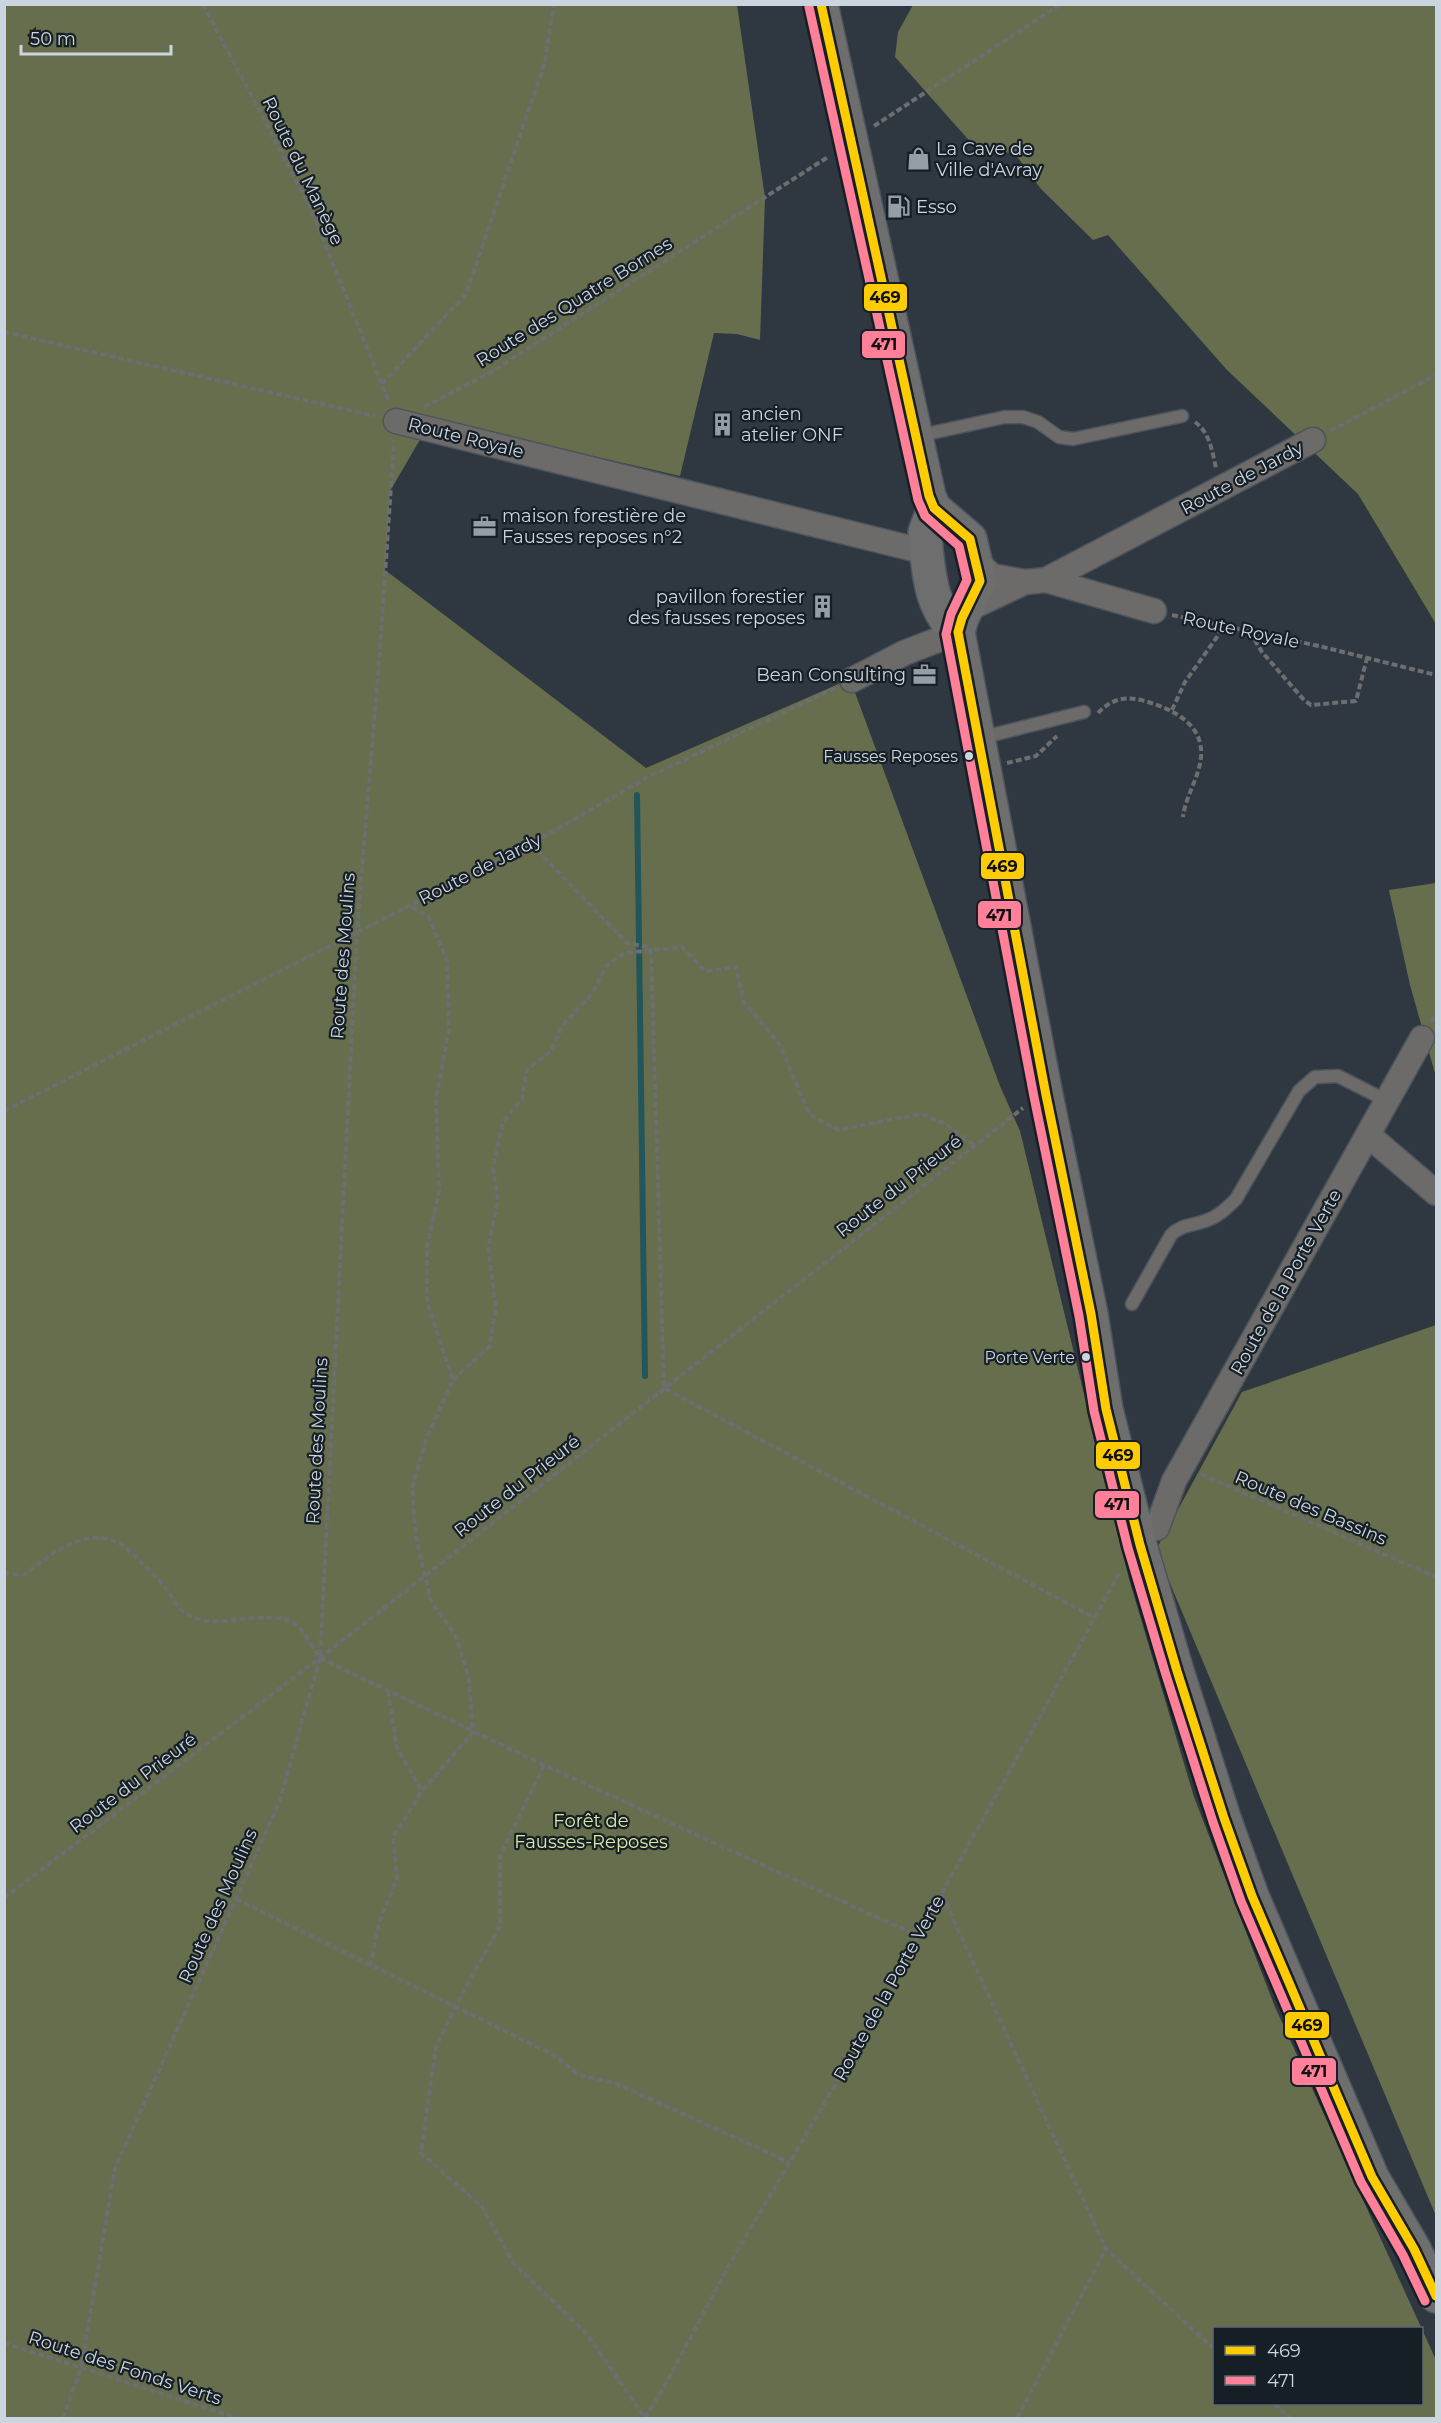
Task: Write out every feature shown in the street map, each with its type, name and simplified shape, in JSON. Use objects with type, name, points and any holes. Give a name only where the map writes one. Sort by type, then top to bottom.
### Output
[{"type":"main road","points":[[821,4],[916,436],[934,508],[925,532],[934,597],[947,623],[963,620]]},
{"type":"main road","points":[[934,508],[970,539],[980,581],[963,620],[981,754],[1046,1095],[1091,1314],[1146,1486],[1141,1546],[1176,1614],[1215,1749],[1245,1841],[1279,1929],[1335,2059],[1390,2171],[1414,2249],[1437,2296]]},
{"type":"street","name":"Route Royale","points":[[396,421],[926,552]]},
{"type":"street","name":"Route de Jardy","points":[[963,620],[1036,581],[1222,489],[1313,440]]},
{"type":"street","points":[[976,561],[992,576],[1036,581],[1154,611]]},
{"type":"street","points":[[852,680],[963,620]]},
{"type":"street","name":"Route de la Porte Verte","points":[[1141,1546],[1174,1481],[1422,1038]]},
{"type":"street","points":[[1368,1135],[1437,1193]]},
{"type":"lane","points":[[916,436],[1005,417],[1023,417],[1038,422],[1059,437],[1072,439],[1182,416]]},
{"type":"lane","points":[[981,754],[1088,716]]},
{"type":"lane","points":[[1132,1304],[1171,1235],[1179,1227],[1205,1221],[1222,1213],[1236,1199],[1299,1091],[1315,1077],[1338,1076],[1387,1101]]},
{"type":"path","name":"Route du Manège","points":[[203,4],[310,207],[396,421]]},
{"type":"path","points":[[382,384],[466,294],[544,65],[554,4]]},
{"type":"path","points":[[926,92],[1060,4]]},
{"type":"path","name":"Route des Quatre Bornes","points":[[396,421],[491,372],[761,199]]},
{"type":"path","name":"Route Royale","points":[[4,332],[396,421]]},
{"type":"path","name":"Route de Jardy","points":[[1313,440],[1437,375]]},
{"type":"path","points":[[1182,416],[1190,418],[1202,427],[1207,435],[1222,489]]},
{"type":"path","name":"Route des Moulins","points":[[63,2418],[81,2369],[115,2168],[279,1803],[320,1658],[357,932],[396,421]]},
{"type":"path","name":"Route Royale","points":[[1154,611],[1437,675]]},
{"type":"path","points":[[1172,710],[1185,682],[1217,637],[1222,626]]},
{"type":"path","points":[[1250,632],[1262,652],[1311,705],[1356,701],[1367,658]]},
{"type":"path","name":"Route de Jardy","points":[[4,1111],[531,844],[648,777],[852,680]]},
{"type":"path","points":[[1088,716],[1106,704],[1118,699],[1129,698],[1143,700],[1172,710],[1194,728],[1200,747],[1200,765],[1184,818]]},
{"type":"path","points":[[981,754],[1036,756],[1066,729]]},
{"type":"path","points":[[531,844],[630,944],[649,949]]},
{"type":"path","points":[[409,906],[429,917],[447,961],[449,1029],[436,1098],[439,1192],[427,1248],[427,1302],[453,1380]]},
{"type":"path","points":[[370,1966],[380,1920],[397,1878],[393,1837],[422,1791],[473,1732],[469,1679],[456,1636],[431,1600],[416,1538],[412,1486],[428,1437],[453,1380],[489,1347],[496,1309],[488,1246],[498,1202],[494,1168],[503,1122],[522,1099],[527,1070],[551,1051],[562,1026],[592,994],[606,966],[625,953],[682,947],[705,971],[736,967],[744,1002],[780,1045],[809,1114],[838,1130],[920,1114],[944,1123],[974,1145]]},
{"type":"path","points":[[649,949],[664,1388],[1095,1618]]},
{"type":"path","name":"Route du Prieuré","points":[[4,1898],[320,1658],[974,1145],[1017,1112],[1046,1095]]},
{"type":"path","name":"Route des Bassins","points":[[1174,1481],[1199,1474],[1437,1577]]},
{"type":"path","points":[[4,1573],[24,1575],[50,1554],[70,1543],[97,1538],[119,1543],[164,1586],[183,1613],[208,1623],[244,1618],[275,1619],[296,1624],[320,1658],[473,1732],[918,1936]]},
{"type":"path","name":"Route de la Porte Verte","points":[[645,2418],[1095,1618],[1141,1546]]},
{"type":"path","points":[[388,1690],[397,1748],[422,1791]]},
{"type":"path","points":[[544,1765],[500,1856],[500,1926],[455,2007],[436,2047],[420,2153],[482,2207],[514,2264],[587,2334],[645,2418]]},
{"type":"path","points":[[941,1894],[1106,2249],[1213,2347]]},
{"type":"path","points":[[236,1899],[554,2055],[579,2075],[615,2083],[789,2162]]},
{"type":"path","points":[[1017,2418],[1106,2249]]},
{"type":"path","name":"Route des Fonds Verts","points":[[4,2343],[238,2418]]},
{"type":"path","points":[[1276,2405],[1290,2418]]},
{"type":"green space","name":"Forêt de Fausses-Reposes","points":[[5,5],[737,5],[765,198],[760,340],[737,334],[714,333],[680,476],[432,419],[390,491],[385,570],[646,768],[850,679],[1000,1086],[1020,1131],[1129,1579],[1194,1797],[1275,2007],[1421,2327],[1213,2327],[1213,2405],[1423,2405],[1423,2331],[1436,2360],[1436,2418],[5,2418]]},
{"type":"green space","points":[[913,5],[1436,5],[1436,624],[1358,494],[1227,370],[1108,235],[1093,240],[1041,189],[1015,154],[974,146],[895,57],[898,32]]},
{"type":"green space","points":[[1436,883],[1436,1077],[1410,985],[1389,890]]},
{"type":"green space","points":[[1436,1325],[1436,2216],[1156,1550],[1242,1392]]},
{"type":"waterway","points":[[637,795],[645,1376]]},
{"type":"transit line","name":"469","points":[[821,4],[929,496],[934,508],[970,539],[980,581],[962,618],[958,632],[1046,1095],[1091,1314],[1106,1409],[1140,1545],[1177,1671],[1224,1818],[1252,1896],[1372,2177],[1414,2249],[1436,2296]]},
{"type":"transit line","name":"471","points":[[809,7],[918,500],[925,516],[959,546],[967,580],[951,614],[946,634],[1034,1097],[1079,1316],[1094,1411],[1128,1548],[1213,1822],[1241,1901],[1361,2182],[1403,2255],[1425,2301]]},
{"type":"place","name":"La Cave de Ville d'Avray","points":[[918,159]]},
{"type":"place","name":"Esso","points":[[898,207]]},
{"type":"place","name":"ancien atelier ONF","points":[[723,424]]},
{"type":"place","name":"maison forestière de Fausses reposes n°2","points":[[484,526]]},
{"type":"place","name":"pavillon forestier des fausses reposes","points":[[823,607]]},
{"type":"place","name":"Bean Consulting","points":[[924,675]]},
{"type":"place","name":"Fausses Reposes","points":[[969,756]]},
{"type":"place","name":"Porte Verte","points":[[1086,1357]]}]
